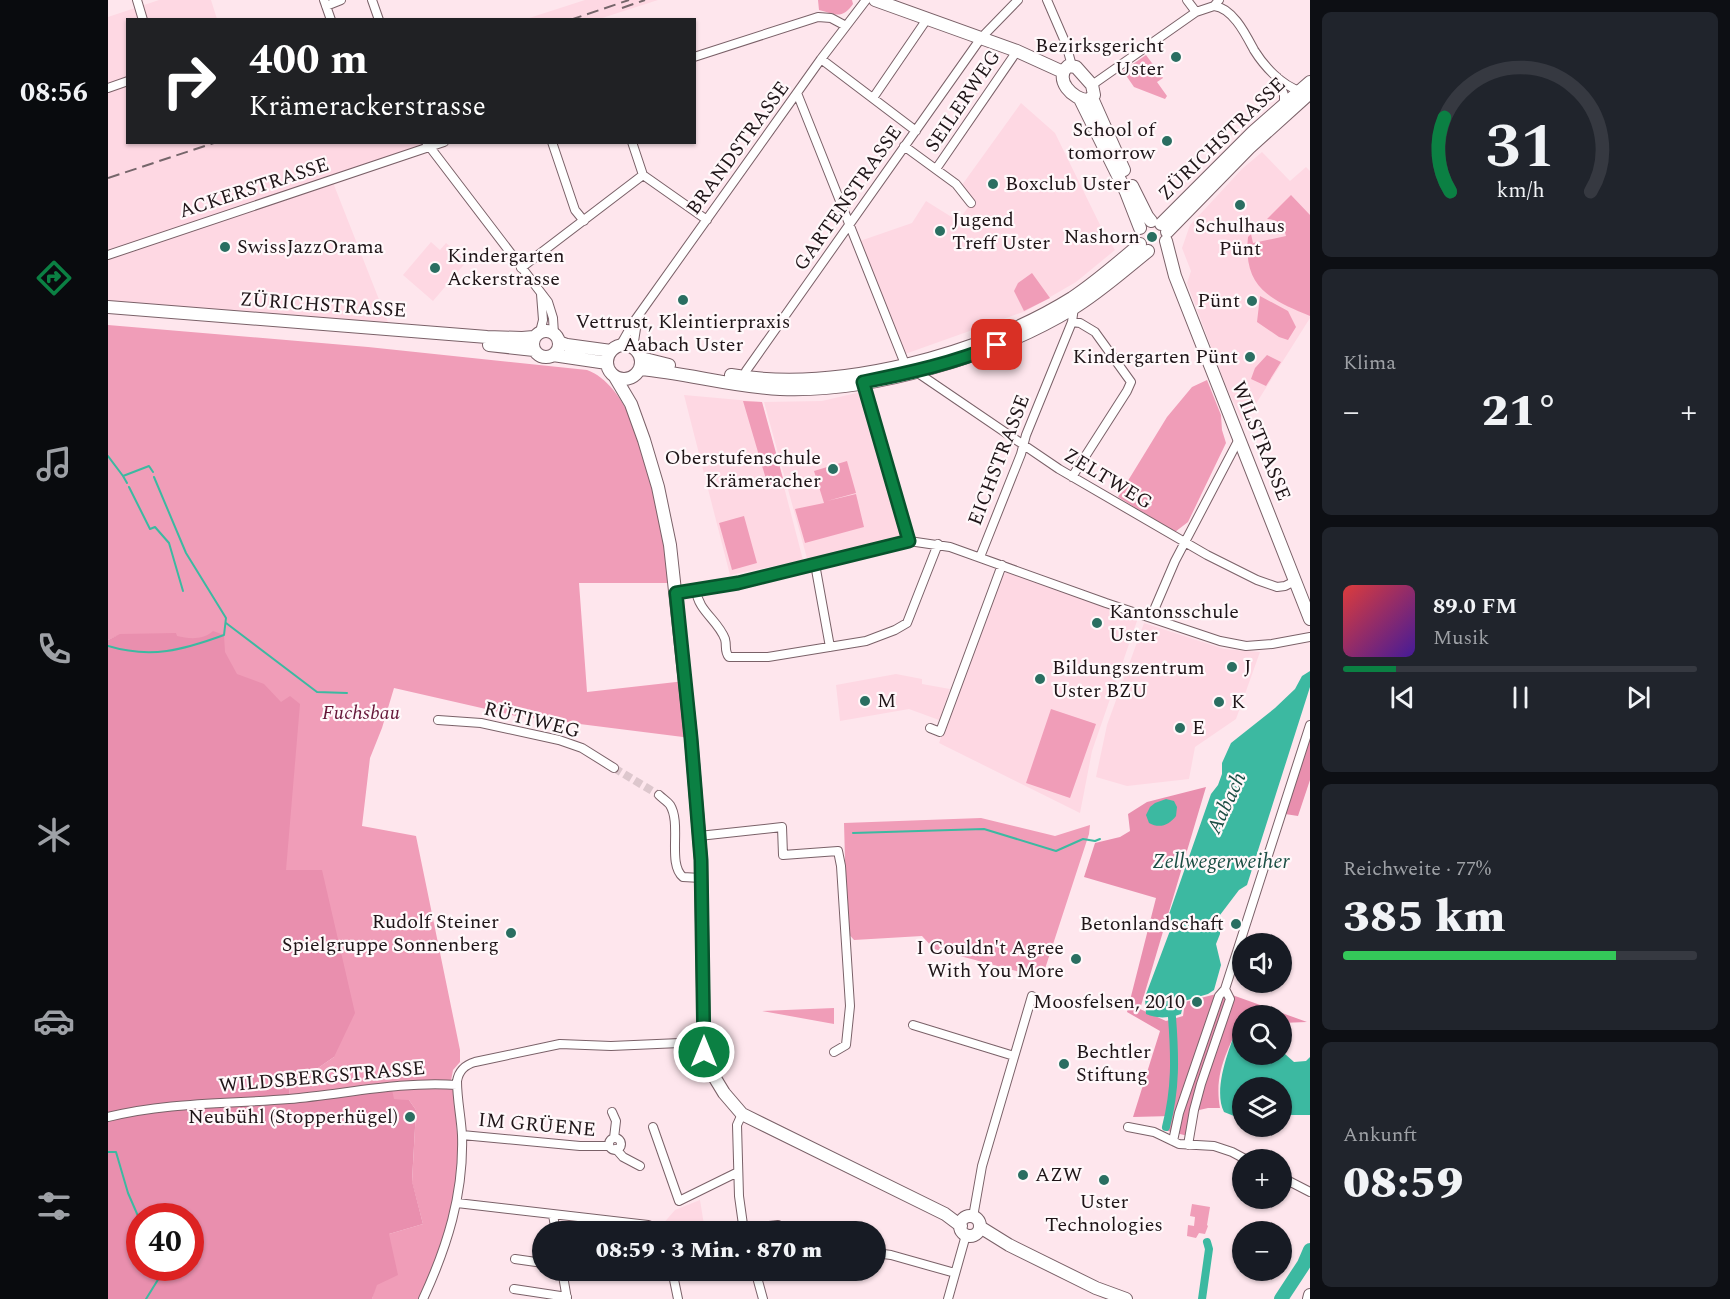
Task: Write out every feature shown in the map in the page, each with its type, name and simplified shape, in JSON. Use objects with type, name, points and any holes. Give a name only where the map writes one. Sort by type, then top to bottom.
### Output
[{"type":"main road","points":[[607,363],[553,355],[542,357],[536,340],[546,331],[567,345],[615,348],[636,363],[747,386],[781,389],[863,382],[971,346],[1050,310],[1147,249],[1163,247],[1157,229],[1147,216],[1128,179],[1076,67],[1067,69],[874,0]]},
{"type":"main road","points":[[1067,69],[1065,86],[1073,95],[1088,94]]},
{"type":"main road","name":"ZÜRICHSTRASSE","points":[[1157,229],[1238,158],[1305,92],[1310,82]]},
{"type":"main road","name":"ZÜRICHSTRASSE","points":[[1157,229],[1225,158],[1284,104],[1305,92]]},
{"type":"main road","points":[[1147,249],[1138,239],[1157,229]]},
{"type":"main road","name":"WILSTRASSE","points":[[1157,229],[1310,619]]},
{"type":"main road","points":[[636,363],[745,378],[807,380],[910,368],[974,355],[1037,327],[1073,316],[1147,249]]},
{"type":"main road","name":"WILSTRASSE","points":[[1147,249],[1175,276]]},
{"type":"main road","name":"ZÜRICHSTRASSE","points":[[108,307],[536,340]]},
{"type":"main road","name":"ZÜRICHSTRASSE","points":[[108,315],[521,347],[536,340]]},
{"type":"main road","points":[[553,355],[558,349],[556,338]]},
{"type":"main road","points":[[615,348],[607,363],[630,404],[658,487],[670,545],[699,836],[703,1042],[707,1065],[731,1103],[742,1114],[1096,1288],[1126,1299]]},
{"type":"main road","points":[[615,377],[621,380],[636,363]]},
{"type":"main road","points":[[630,404],[636,363]]},
{"type":"main road","points":[[1309,1299],[1310,1295]]},
{"type":"street","points":[[137,0],[142,18]]},
{"type":"street","points":[[330,18],[325,3],[341,0]]},
{"type":"street","points":[[372,0],[378,18]]},
{"type":"street","name":"BRANDSTRASSE","points":[[615,348],[821,59],[866,0]]},
{"type":"street","name":"GARTENSTRASSE","points":[[745,378],[746,371],[981,38],[1018,0]]},
{"type":"street","points":[[1047,0],[1066,44],[1067,69]]},
{"type":"street","points":[[1187,0],[1196,12]]},
{"type":"street","points":[[1088,94],[1196,12],[1217,3],[1229,13],[1250,38],[1256,52],[1277,77],[1288,86],[1305,92]]},
{"type":"street","points":[[696,56],[818,17],[831,18],[846,26]]},
{"type":"street","points":[[873,98],[927,19]]},
{"type":"street","name":"SEILERWEG","points":[[936,169],[1017,51]]},
{"type":"street","points":[[821,59],[916,131]]},
{"type":"street","points":[[1277,77],[1284,95],[1284,104]]},
{"type":"street","points":[[108,88],[126,82]]},
{"type":"street","points":[[797,93],[910,368]]},
{"type":"street","points":[[553,144],[575,210],[584,221]]},
{"type":"street","points":[[633,144],[643,175],[707,220]]},
{"type":"street","points":[[428,145],[548,302],[556,338]]},
{"type":"street","name":"ACKERSTRASSE","points":[[108,255],[428,145]]},
{"type":"street","points":[[904,146],[962,188],[971,203]]},
{"type":"street","points":[[521,268],[643,175]]},
{"type":"street","points":[[536,340],[543,320],[541,294]]},
{"type":"street","points":[[1072,477],[1131,382],[1095,332],[1073,316]]},
{"type":"street","name":"EICHSTRASSE","points":[[980,557],[1073,316]]},
{"type":"street","name":"BRANDSTRASSE","points":[[636,363],[634,335],[639,317]]},
{"type":"street","name":"ZELTWEG","points":[[910,368],[1072,477],[1207,555],[1277,587],[1295,581]]},
{"type":"street","points":[[863,382],[909,541]]},
{"type":"street","points":[[1151,617],[1185,542],[1239,440]]},
{"type":"street","points":[[676,593],[738,583],[909,541],[938,544],[980,557],[1212,639],[1246,646],[1310,637]]},
{"type":"street","points":[[696,590],[697,602],[715,623],[725,640],[726,654],[729,657],[768,657],[866,641],[907,623],[938,544]]},
{"type":"street","points":[[815,564],[830,647]]},
{"type":"street","points":[[930,728],[940,732],[1002,565]]},
{"type":"street","name":"RÜTIWEG","points":[[438,720],[481,723],[559,740],[582,748],[614,768]]},
{"type":"street","points":[[1173,1141],[1179,1113],[1219,996],[1225,989],[1310,725]]},
{"type":"street","points":[[659,795],[670,805],[674,819],[677,870],[683,877],[701,878]]},
{"type":"street","points":[[699,836],[782,827],[783,855],[838,851],[841,866],[850,1006],[846,1045],[834,1052]]},
{"type":"street","points":[[1188,1145],[1201,1084],[1230,999],[1225,989]]},
{"type":"street","points":[[948,1299],[970,1226],[982,1166],[1032,996]]},
{"type":"street","points":[[913,1025],[1014,1056]]},
{"type":"street","points":[[423,1299],[438,1266],[457,1203],[462,1135],[458,1074],[469,1064],[560,1044],[611,1046],[703,1042]]},
{"type":"street","name":"WILDSBERGSTRASSE","points":[[108,1118],[171,1106],[290,1099],[391,1085],[430,1083],[457,1085]]},
{"type":"street","name":"IM GRÜENE","points":[[612,1112],[616,1122],[615,1138],[609,1142],[623,1157],[640,1166]]},
{"type":"street","points":[[742,1114],[736,1125],[743,1221]]},
{"type":"street","points":[[653,1127],[679,1201],[738,1172]]},
{"type":"street","points":[[1128,1127],[1154,1132],[1188,1145],[1214,1146],[1232,1152]]},
{"type":"street","name":"IM GRÜENE","points":[[462,1135],[613,1148]]},
{"type":"street","points":[[1292,1183],[1310,1192]]},
{"type":"street","points":[[457,1203],[610,1221]]},
{"type":"street","points":[[553,1215],[554,1221]]},
{"type":"street","points":[[886,1255],[955,1273]]},
{"type":"street","points":[[515,1259],[532,1261]]},
{"type":"street","points":[[514,1288],[567,1298],[564,1281]]},
{"type":"street","points":[[674,1281],[678,1299]]},
{"type":"street","points":[[758,1281],[763,1299]]},
{"type":"shaded area","points":[[159,0],[211,0],[217,18],[126,18],[126,144],[427,144],[429,148],[332,180],[391,330],[108,307],[108,17]]},
{"type":"shaded area","points":[[585,0],[658,0],[602,18],[529,18]]},
{"type":"shaded area","points":[[1021,103],[1055,133],[1103,231],[1115,250],[1076,282],[1026,311],[905,354],[860,241],[912,223],[926,201],[958,221],[972,202],[962,185]]},
{"type":"shaded area","name":"Pünt","points":[[1262,152],[1290,181],[1306,167],[1310,171],[1310,318],[1247,418],[1242,421],[1225,384],[1187,283],[1191,271],[1182,248],[1190,225],[1242,169]]},
{"type":"shaded area","name":"Kindergarten Ackerstrasse","points":[[431,242],[440,250],[446,243],[467,261],[433,301],[403,275]]},
{"type":"shaded area","name":"Oberstufenschule Krämeracher","points":[[861,392],[904,537],[808,562],[764,402],[822,401]]},
{"type":"shaded area","points":[[684,395],[762,402],[803,560],[730,575]]},
{"type":"shaded area","name":"Bildungszentrum Uster BZU","points":[[1007,572],[1135,617],[1137,621],[1092,751],[1080,813],[939,743],[1002,576]]},
{"type":"shaded area","name":"Bildungszentrum Uster BZU","points":[[1144,623],[1224,649],[1260,652],[1236,719],[1195,747],[1189,779],[1127,786],[1096,777],[1107,725]]},
{"type":"shaded area","points":[[213,631],[224,635],[225,652],[237,674],[264,684],[281,702],[290,696],[300,704],[286,870],[322,870],[355,1013],[334,1057],[289,1088],[290,1098],[391,1085],[394,1099],[409,1100],[416,1110],[412,1181],[423,1224],[389,1234],[398,1275],[377,1285],[372,1299],[108,1299],[108,640],[120,634],[176,633],[177,636],[201,637]]},
{"type":"shaded area","points":[[896,674],[922,679],[922,684],[950,689],[939,720],[909,709],[840,721],[836,685]]},
{"type":"shaded area","points":[[1310,735],[1310,780],[1298,816],[1285,814]]},
{"type":"shaded area","points":[[1206,787],[1140,1009],[1166,1021],[1183,1016],[1185,1002],[1224,992],[1260,1005],[1232,1005],[1232,1039],[1224,1059],[1219,1082],[1220,1108],[1195,1111],[1192,1137],[1168,1131],[1171,1116],[1133,1117],[1160,1031],[1127,1012],[1156,898],[1084,877],[1095,843],[1120,837],[1130,831],[1128,814],[1147,802]]},
{"type":"shaded area","points":[[1292,1017],[1307,1022],[1292,1023]]},
{"type":"shaded area","points":[[700,1200],[703,1221],[665,1221],[675,1210]]},
{"type":"green space","points":[[818,0],[852,0],[853,4],[842,14],[834,14],[819,10]]},
{"type":"green space","points":[[1146,55],[1163,78],[1157,82],[1167,96],[1165,99],[1134,87],[1123,71]]},
{"type":"green space","points":[[1291,195],[1310,215],[1310,316],[1271,297],[1262,289],[1250,268],[1248,237],[1251,234],[1253,243],[1286,236],[1280,223],[1267,219]]},
{"type":"green space","points":[[1032,273],[1050,298],[1024,311],[1014,291],[1018,283]]},
{"type":"green space","points":[[1260,296],[1288,311],[1296,327],[1288,340],[1279,337],[1257,322]]},
{"type":"green space","name":"Fuchsbau","points":[[108,325],[368,347],[587,370],[607,383],[623,404],[637,432],[656,497],[670,583],[579,583],[587,692],[685,681],[691,738],[516,716],[394,688],[370,758],[362,826],[416,836],[460,1050],[460,1062],[453,1070],[451,1081],[457,1133],[462,1154],[457,1203],[424,1299],[372,1299],[389,1234],[423,1224],[412,1182],[416,1110],[409,1100],[290,1099],[289,1088],[334,1057],[288,878],[117,636],[108,640]]},
{"type":"green space","points":[[1267,355],[1281,362],[1266,386],[1251,379],[1255,368]]},
{"type":"green space","points":[[1207,380],[1221,415],[1226,443],[1188,522],[1175,532],[1118,497],[1167,417],[1192,387]]},
{"type":"green space","points":[[743,401],[762,402],[784,482],[768,486]]},
{"type":"green space","points":[[847,461],[856,493],[827,501],[856,494],[864,527],[805,543],[795,509],[824,503],[814,471]]},
{"type":"green space","points":[[744,516],[757,563],[732,570],[719,523]]},
{"type":"green space","points":[[1051,709],[1096,724],[1070,798],[1026,783]]},
{"type":"green space","points":[[981,818],[1055,836],[1090,825],[1042,978],[934,949],[922,936],[854,940],[847,932],[844,823]]},
{"type":"green space","points":[[834,1008],[834,1024],[762,1011]]},
{"type":"green space","points":[[1192,1204],[1210,1207],[1205,1234],[1199,1233],[1196,1238],[1187,1236],[1188,1225],[1194,1226],[1195,1217],[1190,1216]]},
{"type":"water","name":"Zellwegerweiher","points":[[1310,671],[1310,687],[1247,885],[1239,890],[1220,915],[1220,934],[1216,944],[1221,965],[1214,990],[1184,1001],[1181,1014],[1155,1017],[1146,1014],[1145,997],[1171,928],[1169,914],[1211,794],[1222,774],[1222,763],[1231,743],[1275,708],[1295,689],[1302,676]]},
{"type":"water","points":[[1166,799],[1174,801],[1177,807],[1176,816],[1164,825],[1157,826],[1149,823],[1146,815],[1150,807]]},
{"type":"water","points":[[1232,1042],[1232,1065],[1292,1065],[1292,1060],[1306,1061],[1310,1057],[1310,1115],[1292,1115],[1292,1077],[1232,1077],[1232,1115],[1224,1112],[1220,1091]]},
{"type":"waterway","points":[[108,456],[123,476],[149,466],[153,472]]},
{"type":"waterway","points":[[123,476],[127,483]]},
{"type":"waterway","points":[[108,646],[138,652],[167,651],[224,635],[226,618],[186,553],[154,477]]},
{"type":"waterway","points":[[129,487],[150,529],[155,527],[169,543],[183,591]]},
{"type":"waterway","points":[[226,623],[317,692],[347,693]]},
{"type":"waterway","points":[[853,833],[984,829],[1056,851],[1083,839],[1095,841],[1100,839]]},
{"type":"waterway","points":[[1166,1127],[1172,1099],[1174,1072],[1172,1017]]},
{"type":"waterway","points":[[108,1152],[116,1152],[132,1203]]},
{"type":"waterway","points":[[1202,1299],[1209,1249],[1207,1242]]},
{"type":"waterway","name":"Aabach","points":[[1281,1299],[1304,1264],[1310,1250]]},
{"type":"waterway","points":[[146,1299],[157,1281]]},
{"type":"tunnel","points":[[614,768],[659,795]]},
{"type":"railway","points":[[576,18],[629,0]]},
{"type":"railway","points":[[622,8],[645,0]]},
{"type":"railway","points":[[108,178],[211,144]]},
{"type":"place","name":"Bezirksgericht Uster","points":[[1176,57]]},
{"type":"place","name":"School of tomorrow","points":[[1167,141]]},
{"type":"place","name":"Boxclub Uster","points":[[993,184]]},
{"type":"place","name":"Schulhaus Pünt","points":[[1240,205]]},
{"type":"place","name":"Jugend Treff Uster","points":[[940,231]]},
{"type":"place","name":"Nashorn","points":[[1152,237]]},
{"type":"place","name":"SwissJazzOrama","points":[[225,247]]},
{"type":"place","name":"Kindergarten Ackerstrasse","points":[[435,268]]},
{"type":"place","name":"Vettrust, Kleintierpraxis Aabach Uster","points":[[683,300]]},
{"type":"place","name":"Pünt","points":[[1252,301]]},
{"type":"place","name":"Kindergarten Pünt","points":[[1250,357]]},
{"type":"place","name":"Oberstufenschule Krämeracher","points":[[833,469]]},
{"type":"place","name":"Kantonsschule Uster","points":[[1097,623]]},
{"type":"place","name":"J","points":[[1232,667]]},
{"type":"place","name":"Bildungszentrum Uster BZU","points":[[1040,679]]},
{"type":"place","name":"M","points":[[865,701]]},
{"type":"place","name":"K","points":[[1219,702]]},
{"type":"place","name":"E","points":[[1180,728]]},
{"type":"place","name":"Betonlandschaft","points":[[1236,924]]},
{"type":"place","name":"Rudolf Steiner Spielgruppe Sonnenberg","points":[[511,933]]},
{"type":"place","name":"I Couldn't Agree With You More","points":[[1076,959]]},
{"type":"place","name":"Moosfelsen, 2010","points":[[1197,1002]]},
{"type":"place","name":"Bechtler Stiftung","points":[[1064,1064]]},
{"type":"place","name":"Neubühl (Stopperhügel)","points":[[410,1117]]},
{"type":"place","name":"AZW","points":[[1023,1175]]},
{"type":"place","name":"Uster Technologies","points":[[1104,1180]]},
{"type":"route","points":[[704,1052],[701,860],[676,593],[738,583],[909,541],[863,382],[974,355],[997,345]]}]
